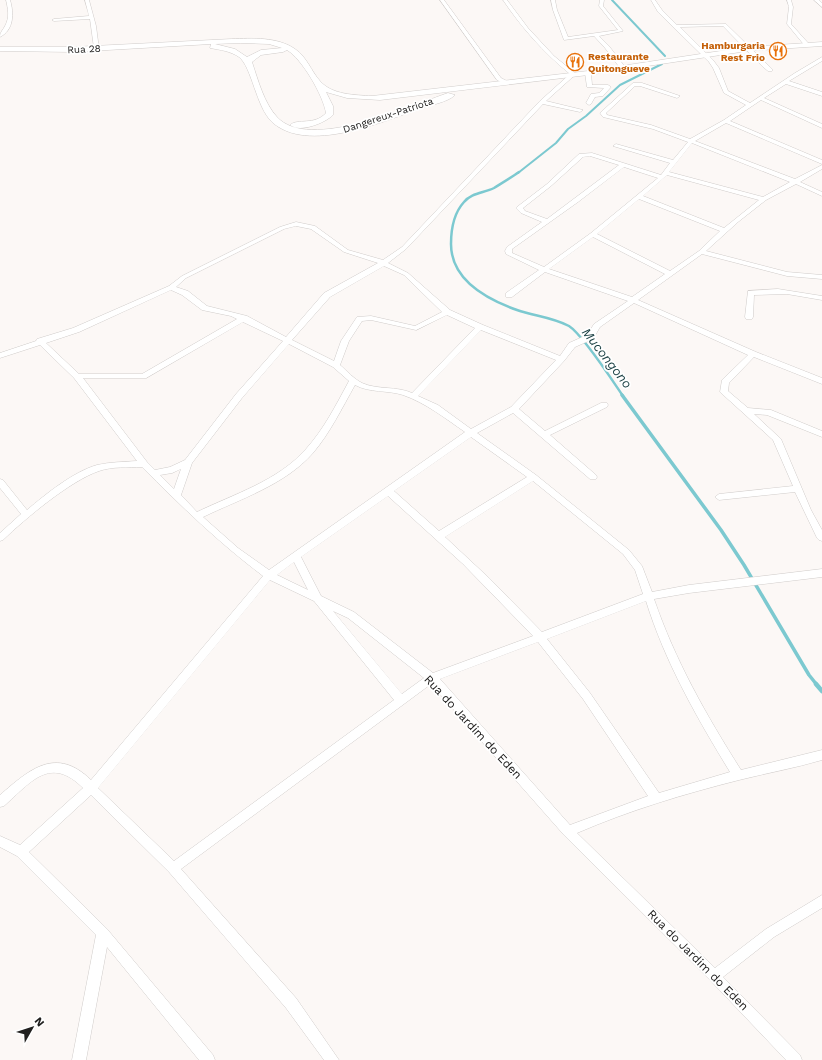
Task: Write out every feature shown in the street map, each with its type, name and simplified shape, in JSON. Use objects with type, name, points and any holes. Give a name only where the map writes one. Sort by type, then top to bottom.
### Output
[{"type":"street","points":[[0,36],[12,12],[8,0]]},
{"type":"street","points":[[87,0],[97,48]]},
{"type":"street","points":[[442,0],[499,79],[507,83]]},
{"type":"street","points":[[505,0],[526,28],[552,57],[573,74]]},
{"type":"street","points":[[553,0],[555,10],[566,39],[622,31],[604,13],[601,6],[602,0]]},
{"type":"street","points":[[653,0],[660,11],[716,68],[726,92],[750,105]]},
{"type":"street","points":[[789,0],[791,7],[789,24],[807,45]]},
{"type":"street","points":[[816,0],[822,6]]},
{"type":"street","points":[[54,20],[91,17]]},
{"type":"street","points":[[676,26],[724,25],[770,70]]},
{"type":"street","points":[[595,35],[607,47],[622,67]]},
{"type":"street","points":[[260,41],[285,45],[300,55],[329,106],[330,113],[327,118],[311,124],[283,124],[275,121],[268,110],[248,62],[241,56],[217,47],[168,44],[260,41]]},
{"type":"street","name":"Rua 28","points":[[0,48],[28,50],[168,44]]},
{"type":"street","points":[[316,82],[332,92],[356,98],[380,98],[507,83],[747,49],[822,44]]},
{"type":"street","points":[[248,62],[253,56],[270,50],[291,51],[300,55]]},
{"type":"street","points":[[509,295],[546,270],[593,234],[665,175],[673,162],[692,140],[726,121],[822,60]]},
{"type":"street","points":[[588,72],[589,86],[608,87],[601,95],[593,95],[589,103]]},
{"type":"street","points":[[176,496],[188,462],[239,396],[289,341],[327,294],[384,263],[404,248],[542,102],[573,74]]},
{"type":"street","points":[[786,82],[822,94]]},
{"type":"street","name":"Dangereux-Patriota","points":[[275,121],[288,128],[303,132],[334,132],[350,129],[472,89],[507,83]]},
{"type":"street","points":[[677,96],[640,84],[633,85],[603,113],[605,116],[614,119],[653,127],[692,140],[748,164],[797,181],[822,194]]},
{"type":"street","points":[[760,98],[822,126]]},
{"type":"street","points":[[542,102],[580,110]]},
{"type":"street","points":[[726,121],[822,162]]},
{"type":"street","points":[[616,146],[673,162]]},
{"type":"street","points":[[547,221],[523,212],[519,208],[549,186],[581,154],[590,154],[623,165],[764,200]]},
{"type":"street","points":[[623,165],[509,248],[508,251],[522,260],[546,270],[633,300],[753,354],[822,381]]},
{"type":"street","points":[[21,852],[91,788],[269,575],[470,433],[514,409],[561,359],[572,345],[590,337],[598,326],[701,252],[764,200],[822,166]]},
{"type":"street","points":[[638,196],[725,231]]},
{"type":"street","points":[[0,356],[40,341],[53,340],[76,330],[171,287],[184,277],[275,231],[296,224],[313,227],[346,251],[384,263],[406,274],[447,312],[480,327],[561,359]]},
{"type":"street","points":[[593,234],[670,274]]},
{"type":"street","points":[[701,252],[787,274],[822,277]]},
{"type":"street","points":[[171,287],[185,293],[204,308],[226,311],[244,318],[336,365],[353,381],[374,389],[395,390],[414,396],[435,407],[533,477],[626,552],[637,563],[643,574],[649,596],[669,651],[685,686],[703,720],[738,775]]},
{"type":"street","points":[[749,317],[751,293],[764,291],[790,292],[822,298]]},
{"type":"street","points":[[336,365],[345,341],[360,319],[371,318],[416,328],[447,312]]},
{"type":"street","points":[[77,376],[143,376],[244,318]]},
{"type":"street","points":[[414,396],[480,327]]},
{"type":"street","name":"Rua do Jardim do Eden","points":[[40,341],[77,376],[144,464],[196,516],[235,550],[269,575],[351,615],[432,678],[568,831],[714,976],[795,1060]]},
{"type":"street","points":[[753,354],[725,382],[724,388],[727,396],[777,439],[798,489],[822,538]]},
{"type":"street","points":[[196,516],[265,483],[301,459],[322,434],[353,381]]},
{"type":"street","points":[[544,435],[604,405]]},
{"type":"street","points":[[514,409],[593,477]]},
{"type":"street","points":[[745,411],[768,412],[822,434]]},
{"type":"street","points":[[152,472],[172,470],[188,462]]},
{"type":"street","points":[[0,538],[26,515],[87,473],[108,466],[144,464]]},
{"type":"street","points":[[439,536],[533,477]]},
{"type":"street","points":[[0,482],[26,515]]},
{"type":"street","points":[[719,497],[798,489]]},
{"type":"street","points":[[388,491],[439,536],[540,638],[578,684],[656,798]]},
{"type":"street","points":[[296,556],[317,598],[401,701]]},
{"type":"street","points":[[173,868],[432,678],[649,596],[689,589],[822,573]]},
{"type":"street","points":[[568,831],[609,813],[656,798],[738,775],[822,755]]},
{"type":"street","points":[[0,802],[31,776],[44,768],[55,767],[69,770],[91,788],[173,868],[291,1002],[332,1060]]},
{"type":"street","points":[[0,840],[21,852],[103,933],[208,1060]]},
{"type":"street","points":[[714,976],[770,933],[822,901]]},
{"type":"street","points":[[79,1060],[103,933]]},
{"type":"waterway","name":"Mucongono","points":[[612,0],[665,56]]},
{"type":"waterway","name":"Mucongono","points":[[518,173],[556,143],[568,129],[586,116],[620,85],[662,64]]},
{"type":"waterway","name":"Mucongono","points":[[519,172],[494,188],[470,197],[460,207],[453,222],[451,238],[453,257],[457,268],[464,278],[482,294],[517,310],[569,326],[582,338],[623,396]]},
{"type":"waterway","name":"Mucongono","points":[[622,395],[721,530],[744,565],[809,675],[817,685]]},
{"type":"waterway","name":"Mucongono","points":[[816,684],[822,691]]},
{"type":"place","name":"Hamburgaria Rest Frio","points":[[778,51]]},
{"type":"place","name":"Restaurante Quitongueve","points":[[575,62]]}]
